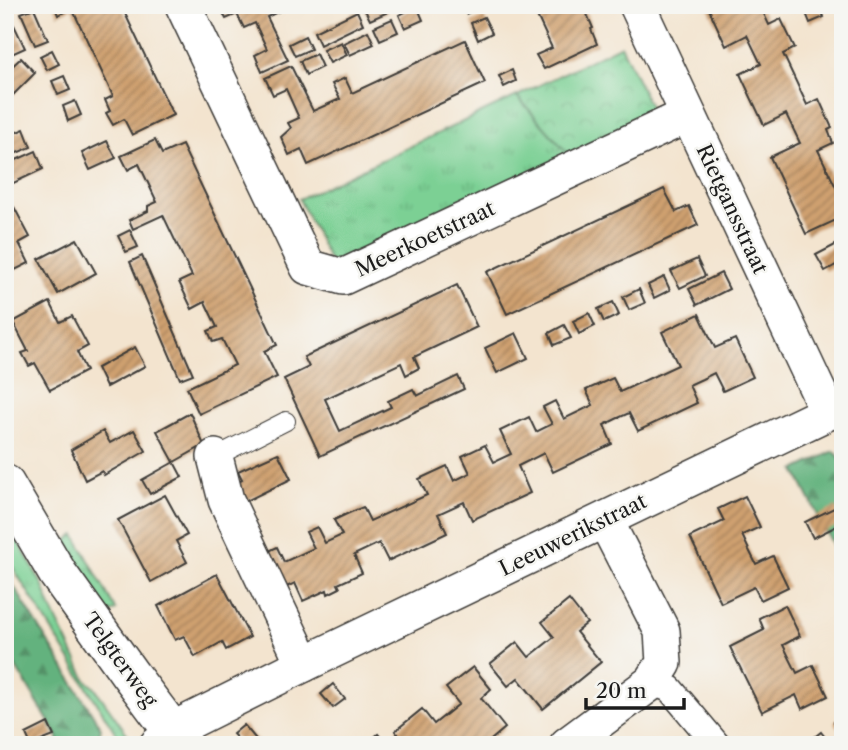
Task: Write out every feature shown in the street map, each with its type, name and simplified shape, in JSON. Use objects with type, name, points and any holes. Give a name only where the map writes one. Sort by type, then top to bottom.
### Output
[{"type":"street","name":"Meerkoetstraat","points":[[183,5],[308,267],[343,277],[688,115]]},
{"type":"street","name":"Rietgansstraat","points":[[637,5],[688,115],[836,409]]},
{"type":"street","name":"Leeuwerikstraat","points":[[167,742],[188,722],[304,664],[836,409]]},
{"type":"street","points":[[215,457],[226,500],[304,664]]},
{"type":"street","name":"Telgterweg","points":[[5,484],[58,574],[110,687],[167,742]]},
{"type":"street","points":[[567,745],[652,682],[664,663],[662,631],[606,520]]},
{"type":"street","points":[[652,682],[670,689],[717,745]]},
{"type":"lane","points":[[215,457],[286,421]]},
{"type":"green space","points":[[621,45],[654,115],[569,155],[517,96]]},
{"type":"green space","points":[[517,96],[569,155],[331,264],[299,199]]},
{"type":"green space","points":[[834,451],[843,461],[843,565],[795,470]]},
{"type":"green space","points":[[5,518],[42,584],[86,680],[94,687],[135,745],[123,745],[10,563],[5,560]]},
{"type":"green space","points":[[75,535],[116,610],[109,614],[65,542]]},
{"type":"green space","points":[[5,577],[10,580],[101,728],[97,745],[58,745],[58,737],[5,649]]},
{"type":"building","points":[[54,5],[121,5],[173,115],[132,135],[124,119],[113,125],[106,113],[110,111],[105,100],[113,96],[72,8],[58,15]]},
{"type":"building","points":[[219,5],[292,5],[267,17],[288,60],[262,72],[255,55],[267,49],[255,23],[244,28],[237,14],[226,19]]},
{"type":"building","points":[[370,5],[385,5],[388,12],[370,20],[364,8]]},
{"type":"building","points":[[462,5],[479,5],[480,7],[466,14]]},
{"type":"building","points":[[532,5],[583,5],[597,44],[544,69],[536,55],[552,48]]},
{"type":"building","points":[[707,5],[760,5],[769,25],[781,19],[795,48],[783,54],[807,105],[819,99],[832,128],[828,130],[833,143],[818,150],[843,202],[843,234],[836,220],[806,234],[770,157],[800,143],[786,114],[764,125],[740,74],[761,64],[747,35],[726,46]]},
{"type":"building","points":[[819,5],[824,17],[810,23],[804,8]]},
{"type":"building","points":[[417,6],[423,20],[405,28],[399,15]]},
{"type":"building","points":[[34,8],[48,40],[35,45],[21,13]]},
{"type":"building","points":[[357,11],[363,24],[320,45],[314,32]]},
{"type":"building","points":[[484,17],[492,33],[478,40],[471,23]]},
{"type":"building","points":[[392,19],[398,32],[380,40],[374,27]]},
{"type":"building","points":[[14,25],[25,48],[5,57],[5,29]]},
{"type":"building","points":[[368,31],[374,44],[350,55],[344,43]]},
{"type":"building","points":[[305,36],[311,49],[295,56],[289,44]]},
{"type":"building","points":[[465,40],[485,83],[308,165],[301,149],[289,155],[281,137],[291,128],[288,123],[299,118],[286,89],[273,95],[265,78],[291,66],[313,111],[340,99],[332,84],[345,78],[352,93]]},
{"type":"building","points":[[341,42],[347,55],[330,63],[323,50]]},
{"type":"building","points":[[52,50],[59,64],[47,70],[40,56]]},
{"type":"building","points":[[316,54],[322,67],[306,75],[300,61]]},
{"type":"building","points":[[21,58],[35,73],[9,99],[5,95],[5,73]]},
{"type":"building","points":[[512,70],[516,81],[504,87],[499,76]]},
{"type":"building","points":[[64,76],[70,90],[58,95],[52,81]]},
{"type":"building","points":[[75,101],[81,115],[68,121],[63,106]]},
{"type":"building","points":[[24,129],[31,147],[5,158],[5,137]]},
{"type":"building","points":[[155,140],[162,154],[182,145],[277,345],[264,351],[277,377],[199,414],[187,388],[235,365],[222,339],[213,342],[208,331],[217,327],[205,302],[192,309],[179,282],[192,276],[163,215],[133,229],[129,220],[148,211],[148,206],[157,202],[139,164],[128,170],[121,156]]},
{"type":"building","points":[[107,141],[116,158],[90,170],[82,153]]},
{"type":"building","points":[[36,151],[43,169],[5,187],[5,165]]},
{"type":"building","points":[[664,189],[676,212],[689,206],[698,225],[507,314],[487,272]]},
{"type":"building","points":[[14,207],[30,237],[19,243],[29,263],[5,275],[5,212]]},
{"type":"building","points":[[130,230],[138,247],[126,252],[118,236]]},
{"type":"building","points":[[77,239],[96,273],[58,294],[39,259]]},
{"type":"building","points":[[843,241],[843,261],[825,271],[816,255]]},
{"type":"building","points":[[142,256],[193,374],[180,379],[130,262]]},
{"type":"building","points":[[697,259],[705,276],[680,288],[671,271]]},
{"type":"building","points":[[721,273],[729,289],[697,305],[689,289]]},
{"type":"building","points":[[664,277],[670,290],[654,298],[648,285]]},
{"type":"building","points":[[457,285],[477,327],[414,357],[419,368],[406,375],[401,363],[325,399],[340,431],[391,407],[388,401],[413,389],[417,396],[458,376],[464,389],[320,456],[284,379],[309,367],[304,357]]},
{"type":"building","points":[[639,289],[645,303],[629,310],[623,297]]},
{"type":"building","points":[[50,302],[60,322],[72,316],[88,346],[77,352],[86,371],[50,390],[35,363],[29,366],[22,353],[28,351],[13,322]]},
{"type":"building","points":[[613,302],[619,315],[604,322],[598,309]]},
{"type":"building","points":[[589,313],[595,326],[579,334],[573,321]]},
{"type":"building","points":[[699,314],[715,348],[735,339],[753,377],[723,391],[714,373],[689,385],[697,403],[638,431],[629,413],[616,419],[604,425],[612,444],[553,472],[544,453],[518,466],[530,493],[472,520],[464,502],[438,514],[447,533],[388,561],[379,543],[354,555],[362,573],[338,584],[340,588],[328,594],[327,590],[303,601],[295,583],[280,590],[263,554],[277,547],[284,562],[314,548],[306,532],[317,527],[325,543],[342,535],[334,520],[363,507],[370,521],[427,495],[419,479],[447,466],[454,481],[470,473],[462,456],[485,445],[494,462],[511,454],[500,431],[529,417],[536,432],[552,424],[543,407],[555,401],[564,419],[593,405],[586,390],[613,378],[620,392],[678,365],[662,332]]},
{"type":"building","points":[[564,325],[571,338],[554,345],[549,333]]},
{"type":"building","points":[[516,333],[528,358],[497,373],[485,348]]},
{"type":"building","points":[[135,347],[145,366],[106,387],[97,368]]},
{"type":"building","points":[[190,413],[204,445],[174,462],[157,431]]},
{"type":"building","points":[[134,430],[146,451],[104,475],[102,471],[85,480],[71,450],[103,431],[110,443]]},
{"type":"building","points":[[278,453],[291,479],[238,505],[230,486],[242,479],[238,471]]},
{"type":"building","points":[[174,462],[182,477],[150,494],[142,480]]},
{"type":"building","points":[[165,495],[187,535],[176,541],[187,562],[151,582],[118,520]]},
{"type":"building","points":[[745,496],[760,527],[742,535],[749,550],[756,564],[773,556],[788,587],[761,600],[754,587],[721,603],[690,537],[724,521],[718,509]]},
{"type":"building","points":[[836,507],[843,523],[813,538],[805,522]]},
{"type":"building","points":[[217,574],[250,637],[226,650],[222,642],[195,657],[184,636],[175,640],[158,606]]},
{"type":"building","points":[[569,600],[587,623],[576,632],[601,662],[543,709],[518,678],[508,686],[490,664],[517,642],[529,657],[554,637],[542,622]]},
{"type":"building","points":[[785,605],[800,636],[783,645],[797,673],[813,665],[828,696],[802,709],[796,695],[762,712],[730,647],[764,630],[759,618]]},
{"type":"building","points":[[473,667],[491,689],[481,698],[505,728],[485,745],[406,745],[395,731],[422,709],[434,724],[459,704],[446,688]]},
{"type":"building","points":[[333,684],[345,699],[333,708],[321,694]]},
{"type":"building","points":[[843,714],[843,733],[834,722]]},
{"type":"building","points":[[48,723],[54,736],[31,745],[26,734]]},
{"type":"building","points":[[244,725],[261,745],[243,745],[233,734]]},
{"type":"building","points":[[821,732],[829,742],[826,745],[808,745],[807,743]]},
{"type":"building","points":[[378,734],[387,745],[365,745]]}]
